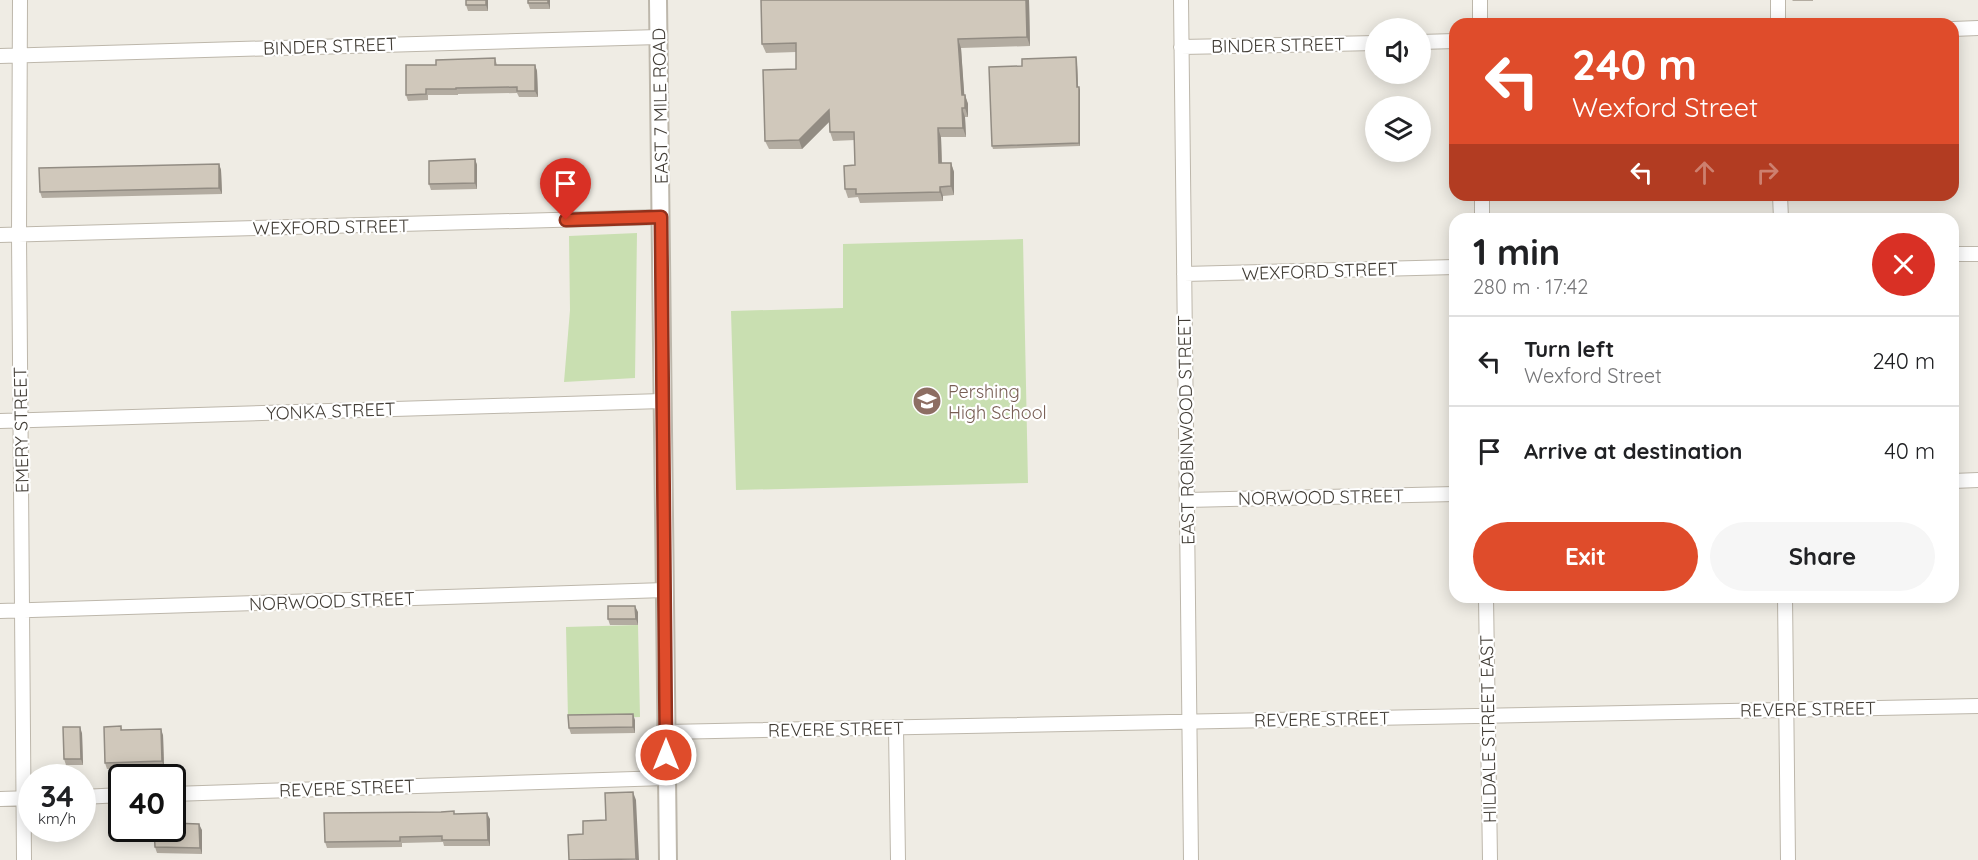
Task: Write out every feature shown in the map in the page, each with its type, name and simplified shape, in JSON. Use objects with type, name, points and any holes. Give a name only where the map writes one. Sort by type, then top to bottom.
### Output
[{"type":"street","name":"EMERY STREET","points":[[20,0],[20,420],[22,610],[27,764]]},
{"type":"street","name":"EAST 7 MILE ROAD","points":[[658,0],[668,860]]},
{"type":"street","name":"EAST ROBINWOOD STREET","points":[[1181,0],[1191,860]]},
{"type":"street","points":[[1480,0],[1480,18]]},
{"type":"street","points":[[1778,0],[1778,18]]},
{"type":"street","points":[[1959,29],[1978,28]]},
{"type":"street","name":"BINDER STREET","points":[[0,56],[659,37]]},
{"type":"street","points":[[1431,42],[1449,41]]},
{"type":"street","name":"BINDER STREET","points":[[1182,47],[1365,43]]},
{"type":"street","name":"WEXFORD STREET","points":[[0,235],[661,217]]},
{"type":"street","points":[[1959,254],[1978,254]]},
{"type":"street","name":"WEXFORD STREET","points":[[1184,274],[1449,267]]},
{"type":"street","name":"YONKA STREET","points":[[0,421],[662,401]]},
{"type":"street","points":[[1959,481],[1978,480]]},
{"type":"street","name":"NORWOOD STREET","points":[[1187,500],[1449,494]]},
{"type":"street","name":"NORWOOD STREET","points":[[0,611],[665,590]]},
{"type":"street","name":"HILDALE STREET EAST","points":[[1486,603],[1490,860]]},
{"type":"street","points":[[1785,603],[1788,860]]},
{"type":"street","name":"REVERE STREET","points":[[666,732],[1978,706]]},
{"type":"street","points":[[896,728],[898,860]]},
{"type":"street","name":"REVERE STREET","points":[[186,794],[666,778]]},
{"type":"street","points":[[0,799],[18,798]]},
{"type":"street","name":"EMERY STREET","points":[[24,860],[25,842]]},
{"type":"green space","points":[[637,233],[635,378],[564,382],[570,310],[569,236]]},
{"type":"green space","points":[[1023,239],[1028,483],[736,490],[731,311],[843,308],[843,244]]},
{"type":"green space","points":[[638,625],[640,717],[568,719],[566,627]]},
{"type":"building","points":[[466,0],[486,0],[486,5],[466,5]]},
{"type":"building","points":[[528,0],[548,0],[548,3],[528,3]]},
{"type":"building","points":[[761,0],[1026,0],[1027,37],[958,39],[962,95],[965,95],[965,108],[962,108],[963,128],[938,128],[939,163],[951,163],[951,186],[940,187],[940,192],[856,194],[856,189],[845,189],[844,166],[855,165],[854,132],[830,132],[829,110],[799,140],[765,141],[763,70],[796,69],[796,43],[762,44]]},
{"type":"building","points":[[1076,57],[1077,87],[1079,87],[1079,143],[992,146],[989,67],[1022,66],[1022,59]]},
{"type":"building","points":[[495,58],[495,65],[535,65],[535,91],[517,91],[517,87],[456,88],[426,89],[426,94],[406,95],[406,65],[436,65],[436,60]]},
{"type":"building","points":[[475,159],[475,183],[429,184],[429,161]]},
{"type":"building","points":[[219,164],[219,188],[40,192],[39,168]]},
{"type":"building","points":[[608,606],[635,606],[636,619],[608,619]]},
{"type":"building","points":[[633,714],[633,727],[569,728],[568,715]]},
{"type":"building","points":[[121,726],[121,730],[161,729],[162,761],[105,763],[104,727]]},
{"type":"building","points":[[63,727],[80,727],[81,759],[64,759]]},
{"type":"building","points":[[633,792],[636,859],[569,860],[568,835],[583,834],[583,821],[606,820],[605,793]]},
{"type":"building","points":[[454,811],[454,814],[487,813],[488,840],[442,840],[442,836],[400,837],[400,841],[325,842],[324,813]]},
{"type":"building","points":[[186,824],[199,824],[200,848],[155,847],[155,842],[186,842]]},
{"type":"place","name":"Pershing High School","points":[[927,401]]},
{"type":"route","points":[[566,220],[661,217],[666,755]]}]
